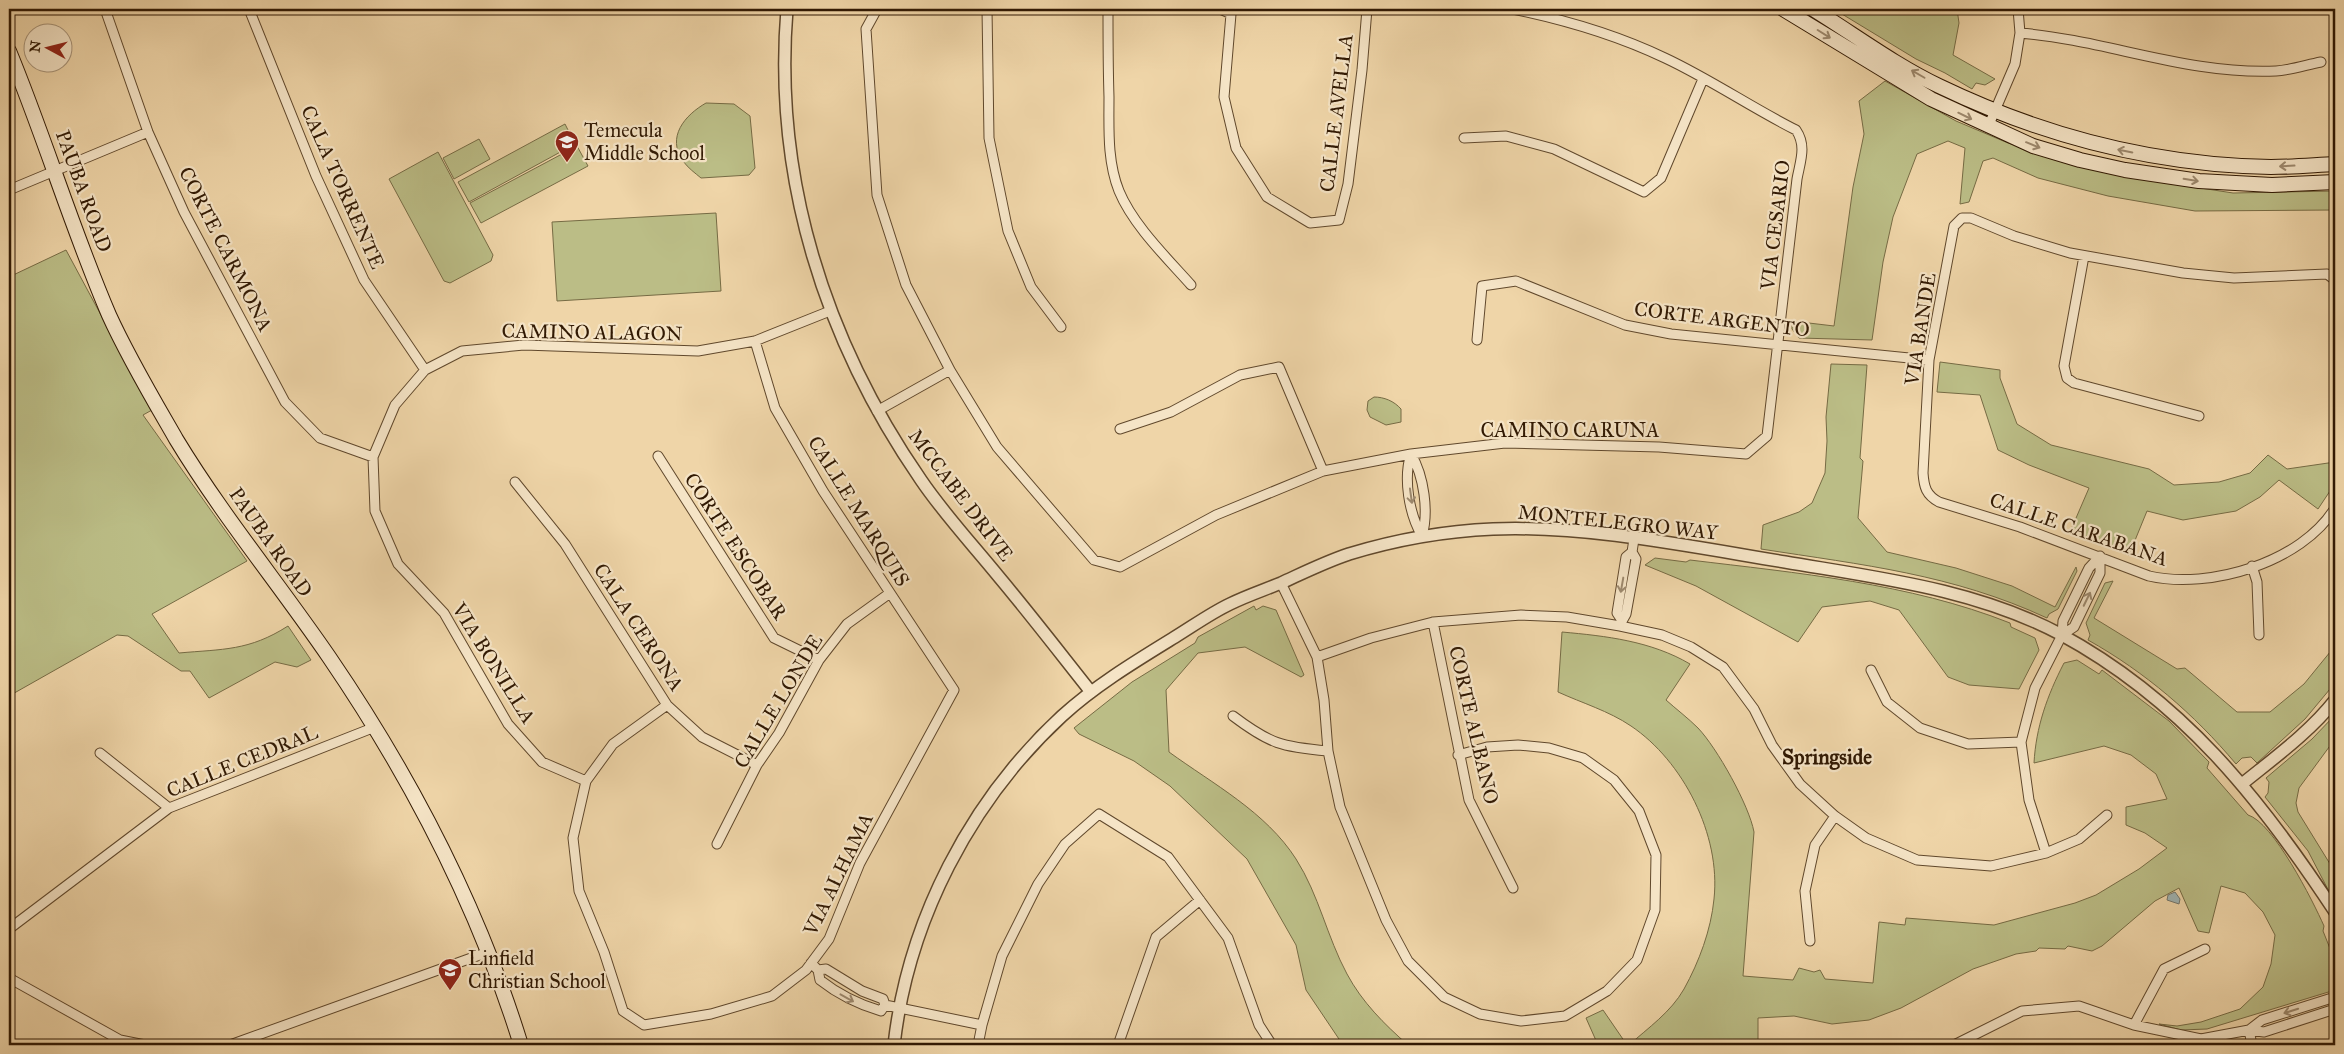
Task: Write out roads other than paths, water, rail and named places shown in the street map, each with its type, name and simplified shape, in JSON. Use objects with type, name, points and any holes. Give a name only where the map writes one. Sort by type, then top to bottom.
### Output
[{"type":"main road","points":[[1783,9],[1931,100],[2033,146],[2080,160],[2125,170],[2199,182],[2272,185],[2335,182]]},
{"type":"main road","points":[[1813,9],[1939,86],[2040,129],[2084,142],[2129,152],[2201,163],[2272,167],[2335,164]]},
{"type":"main road","name":"PAUBA ROAD","points":[[9,51],[110,315],[173,432],[228,516],[327,655],[375,727],[432,826],[488,952],[521,1045]]},
{"type":"street","name":"CORTE CARMONA","points":[[105,9],[148,132],[184,212],[285,402],[320,438],[373,457]]},
{"type":"street","name":"CALA TORRENTE","points":[[249,9],[316,176],[364,280],[425,370]]},
{"type":"street","name":"MCCABE DRIVE","points":[[787,9],[784,67],[791,152],[800,209],[830,311],[876,411],[922,481],[1091,692]]},
{"type":"street","points":[[876,411],[950,370],[906,285],[877,195],[866,29],[877,9]]},
{"type":"street","points":[[987,9],[989,138],[1008,231],[1031,288],[1062,327]]},
{"type":"street","points":[[1108,9],[1110,154],[1119,192],[1130,211],[1191,285]]},
{"type":"street","name":"CALLE AVELLA","points":[[1220,9],[1230,14],[1224,97],[1236,148],[1267,196],[1310,223],[1339,220],[1348,184],[1362,70],[1366,9]]},
{"type":"street","points":[[1464,138],[1506,136],[1554,149],[1644,192],[1661,178],[1703,79],[1667,59],[1628,41],[1564,20],[1513,9]]},
{"type":"street","points":[[1988,127],[1994,109],[2015,64],[2020,33],[2018,9]]},
{"type":"street","points":[[2020,33],[2059,36],[2170,62],[2229,70],[2278,71],[2321,62]]},
{"type":"street","name":"VIA CESARIO","points":[[1703,79],[1796,130],[1801,137],[1803,146],[1797,179],[1767,436]]},
{"type":"street","points":[[9,190],[148,132]]},
{"type":"street","name":"VIA BANDE","points":[[1939,502],[1932,498],[1924,489],[1923,473],[1929,360],[1954,226],[1962,218],[1971,218],[2014,236],[2084,256]]},
{"type":"street","points":[[2199,416],[2074,383],[2067,378],[2064,366],[2084,256],[2208,276],[2234,278],[2327,274],[2335,279]]},
{"type":"street","name":"CORTE ARGENTO","points":[[1477,340],[1482,286],[1516,282],[1625,325],[1671,334],[1929,360]]},
{"type":"street","name":"CAMINO ALAGON","points":[[373,457],[395,405],[425,370],[462,351],[524,345],[698,350],[754,341],[830,311]]},
{"type":"street","name":"CALLE MARQUIS","points":[[754,341],[775,408],[823,491],[954,690]]},
{"type":"street","points":[[1120,429],[1171,412],[1240,375],[1279,367],[1323,471]]},
{"type":"street","name":"CAMINO CARUNA","points":[[950,370],[997,447],[1094,560],[1120,567],[1216,514],[1323,471],[1411,454],[1505,443],[1659,447],[1746,454],[1767,436]]},
{"type":"street","points":[[1411,454],[1418,466],[1426,521],[1422,536]]},
{"type":"street","name":"CORTE ESCOBAR","points":[[658,456],[774,638],[819,660]]},
{"type":"street","name":"VIA BONILLA","points":[[373,457],[375,511],[398,564],[444,614],[508,724],[542,762],[586,781]]},
{"type":"street","name":"CALA CERONA","points":[[515,482],[565,544],[667,705],[702,737],[757,765]]},
{"type":"street","name":"CALLE CARABANA","points":[[1939,502],[2020,527],[2149,576],[2165,580],[2212,578],[2282,556],[2319,531],[2335,508]]},
{"type":"street","name":"MONTELEGRO WAY","points":[[894,1045],[898,1007],[918,935],[937,890],[958,849],[1005,779],[1059,719],[1091,692],[1227,605],[1347,555],[1422,536],[1494,529],[1557,531],[1634,539],[1897,580],[1947,591],[1998,608],[2062,635],[2109,663],[2162,702],[2242,784],[2288,840],[2335,912]]},
{"type":"street","points":[[1621,622],[1617,613],[1626,557],[1632,552],[1634,539]]},
{"type":"street","points":[[2046,853],[2029,800],[2021,742],[2035,688],[2062,635],[2074,627],[2100,573],[2100,556]]},
{"type":"street","points":[[2252,566],[2257,582],[2259,635]]},
{"type":"street","points":[[1281,583],[1317,657],[1324,700],[1328,750],[1340,807],[1386,920],[1408,961],[1444,997],[1480,1014],[1521,1021],[1565,1016],[1606,990],[1637,960],[1655,910],[1656,855],[1639,811],[1614,780],[1582,758],[1549,748],[1518,745],[1487,747],[1458,755]]},
{"type":"street","name":"CALLE LONDE","points":[[717,844],[757,765],[779,733],[819,660],[847,624],[890,594]]},
{"type":"street","points":[[1317,657],[1370,638],[1433,622],[1521,614],[1621,622],[1684,644],[1723,667],[1754,709],[1772,745],[1800,784],[1835,816],[1866,838],[1917,860],[1991,866],[2046,853],[2079,839],[2107,815]]},
{"type":"street","name":"CORTE ALBANO","points":[[1433,622],[1458,755],[1469,800],[1513,888]]},
{"type":"street","points":[[1871,670],[1887,702],[1920,728],[1968,744],[2021,742]]},
{"type":"street","name":"VIA ALHAMA","points":[[586,781],[572,838],[579,891],[604,952],[622,1011],[644,1025],[711,1014],[772,996],[806,970],[829,940],[860,864],[954,690]]},
{"type":"street","points":[[2242,784],[2283,751],[2326,711],[2335,700]]},
{"type":"street","points":[[586,781],[613,744],[667,705]]},
{"type":"street","points":[[1233,716],[1257,734],[1287,747],[1328,750]]},
{"type":"street","name":"CALLE CEDRAL","points":[[9,930],[169,808],[375,727]]},
{"type":"street","points":[[100,753],[169,808]]},
{"type":"street","points":[[978,1045],[1002,956],[1038,884],[1065,844],[1099,814],[1168,857],[1228,938],[1259,1025],[1272,1045]]},
{"type":"street","points":[[1810,941],[1805,890],[1815,845],[1835,816]]},
{"type":"street","points":[[1118,1045],[1156,937],[1200,900]]},
{"type":"street","points":[[2134,1025],[2164,968],[2205,949]]},
{"type":"street","points":[[230,1045],[488,952]]},
{"type":"street","points":[[811,963],[818,970],[820,980],[833,991],[857,1004],[881,1011],[885,1005],[884,999],[848,984],[826,969],[818,970]]},
{"type":"street","points":[[9,978],[119,1043],[144,1045]]},
{"type":"street","points":[[2249,1030],[2262,1020],[2335,997]]},
{"type":"street","points":[[885,1005],[982,1025]]},
{"type":"street","points":[[1954,1045],[2022,1011],[2079,1006],[2134,1025],[2201,1039],[2249,1030],[2264,1032],[2335,1009]]},
{"type":"street","points":[[2249,1030],[2252,1045]]},
{"type":"place","name":"Temecula Middle School","points":[[567,163]]},
{"type":"place","name":"Linfield Christian School","points":[[450,991]]},
{"type":"district","name":"Springside","points":[[1827,757]]}]
